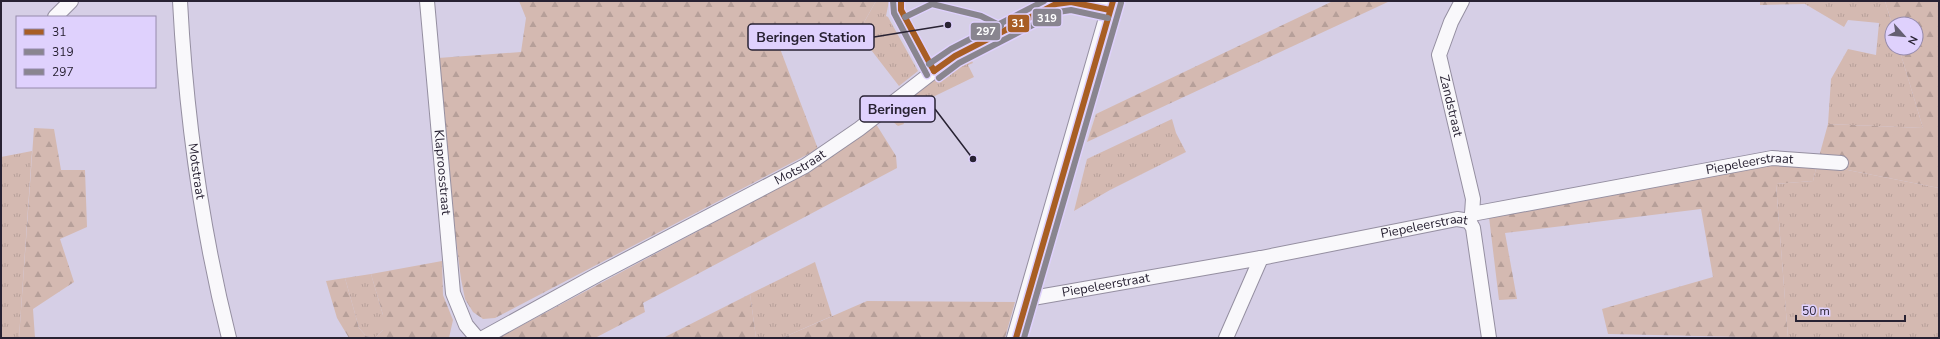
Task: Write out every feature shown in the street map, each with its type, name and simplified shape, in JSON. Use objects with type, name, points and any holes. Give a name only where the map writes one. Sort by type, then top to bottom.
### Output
[{"type":"street","points":[[56,16],[71,1]]},
{"type":"street","name":"Motstraat","points":[[180,1],[183,62],[190,134],[208,241],[229,338]]},
{"type":"street","name":"Klaproosstraat","points":[[427,1],[452,293],[466,325],[477,338]]},
{"type":"street","name":"Zandstraat","points":[[1462,1],[1451,22],[1439,55],[1473,199],[1470,218],[1473,228],[1489,338]]},
{"type":"street","name":"Motstraat","points":[[483,338],[604,272],[805,166],[859,129],[955,56],[998,33],[1056,4],[1071,2],[1112,5]]},
{"type":"street","points":[[1016,338],[1112,5]]},
{"type":"street","name":"Piepeleerstraat","points":[[1027,299],[1260,258],[1772,158],[1841,163]]},
{"type":"street","points":[[1226,338],[1260,258]]},
{"type":"green space","points":[[519,1],[876,1],[858,33],[776,38],[818,149],[495,318],[483,319],[473,312],[465,299],[461,279],[453,217],[438,58],[521,52],[526,18]]},
{"type":"green space","points":[[876,1],[889,1],[886,16],[888,17],[918,71],[899,86],[858,33]]},
{"type":"green space","points":[[1333,1],[1390,1],[1087,142],[1096,114]]},
{"type":"green space","points":[[1760,1],[1805,1],[1805,4],[1760,5]]},
{"type":"green space","points":[[1805,1],[1885,1],[1890,16],[1884,16],[1884,56],[1901,56],[1923,128],[1828,124],[1831,79],[1848,49],[1876,55],[1879,23],[1848,20],[1844,27],[1805,4]]},
{"type":"green space","points":[[1885,1],[1939,1],[1939,188],[1817,164],[1828,124],[1923,128],[1901,56],[1924,56],[1924,16],[1890,16]]},
{"type":"green space","points":[[971,59],[973,63],[968,65],[974,77],[900,113],[904,124],[898,126],[891,120],[890,115],[906,99],[939,77]]},
{"type":"green space","points":[[1172,119],[1176,133],[1186,152],[1110,190],[1074,211],[1087,159]]},
{"type":"green space","points":[[876,124],[896,156],[897,168],[643,303],[645,312],[595,338],[498,338],[797,178]]},
{"type":"green space","points":[[34,128],[54,129],[61,170],[85,170],[87,227],[60,239],[74,282],[33,309],[35,338],[19,338]]},
{"type":"green space","points":[[32,151],[19,338],[1,338],[1,157]]},
{"type":"green space","points":[[1759,164],[1817,164],[1813,181],[1776,184],[1788,338],[1608,334],[1602,309],[1713,277],[1701,209],[1505,233],[1517,299],[1499,300],[1489,217]]},
{"type":"green space","points":[[1817,164],[1939,188],[1939,338],[1788,338],[1776,184],[1813,181]]},
{"type":"green space","points":[[442,261],[443,295],[453,320],[449,338],[375,338],[383,330],[383,315],[371,274]]},
{"type":"green space","points":[[815,262],[832,316],[782,338],[756,338],[750,294]]},
{"type":"green space","points":[[371,274],[383,315],[383,330],[375,338],[366,336],[359,328],[345,278]]},
{"type":"green space","points":[[345,278],[359,328],[366,336],[375,338],[349,338],[337,318],[326,281]]},
{"type":"green space","points":[[750,294],[756,338],[663,338]]},
{"type":"green space","points":[[867,301],[1015,302],[1005,338],[782,338]]},
{"type":"transit line","name":"319","points":[[893,1],[894,13],[927,75]]},
{"type":"transit line","name":"31","points":[[901,1],[901,10],[934,71]]},
{"type":"transit line","name":"297","points":[[929,64],[951,49],[1044,1]]},
{"type":"transit line","name":"31","points":[[1016,338],[1113,1]]},
{"type":"transit line","name":"31","points":[[934,71],[955,56],[1056,4],[1071,2],[1110,10]]},
{"type":"transit line","name":"319","points":[[1024,338],[1121,3]]},
{"type":"transit line","name":"297","points":[[905,17],[932,4],[981,16],[1001,26]]},
{"type":"transit line","name":"319","points":[[939,78],[959,63],[1058,12],[1071,10],[1108,18]]},
{"type":"place","name":"Beringen Station","points":[[948,25]]},
{"type":"place","name":"Beringen","points":[[973,159]]}]
